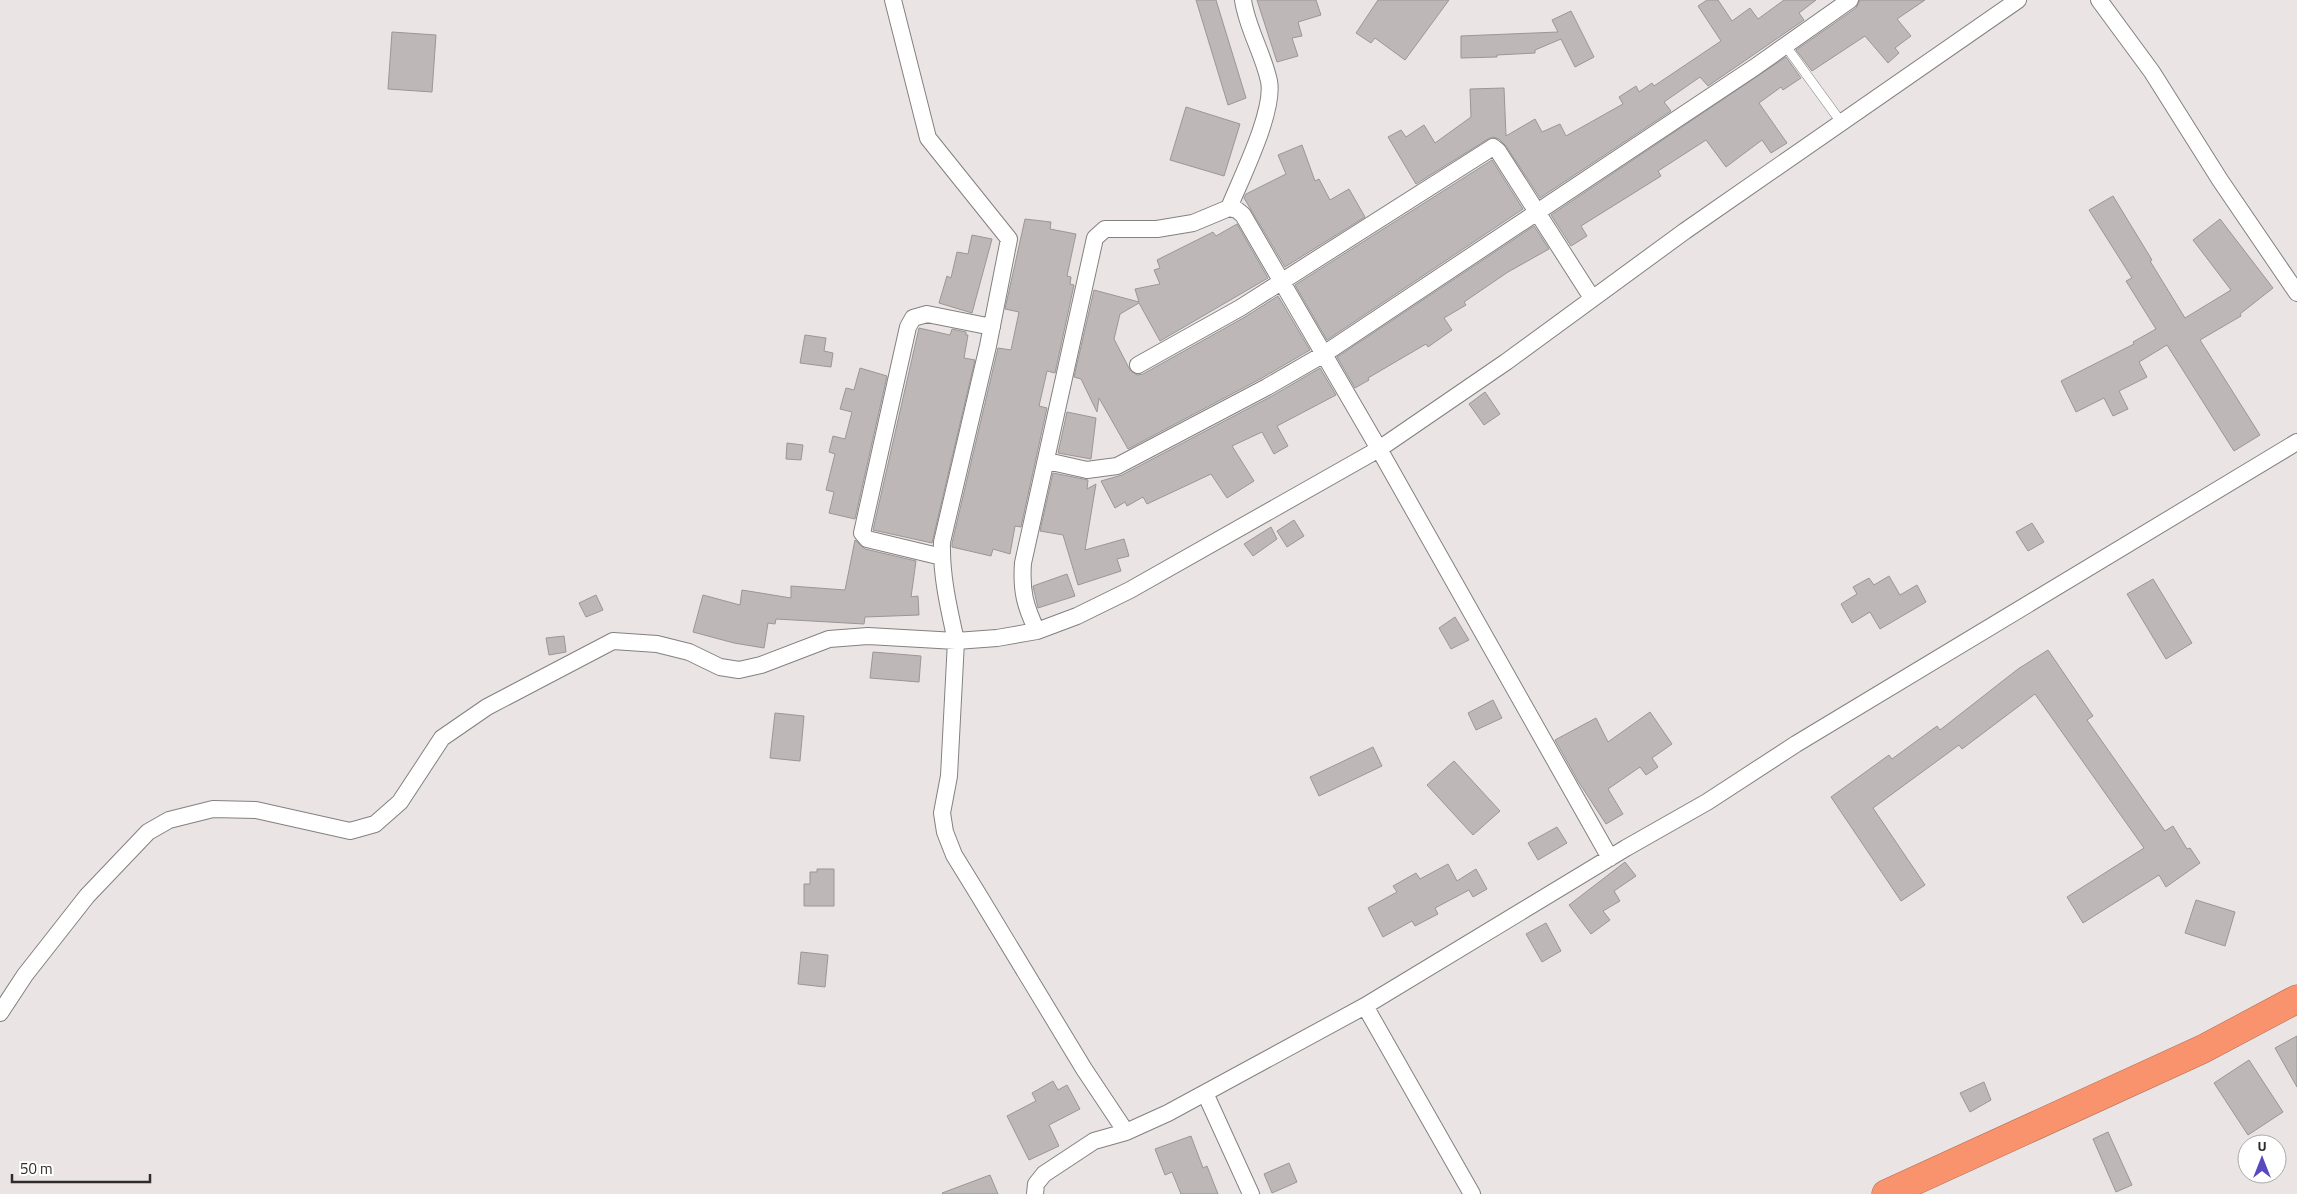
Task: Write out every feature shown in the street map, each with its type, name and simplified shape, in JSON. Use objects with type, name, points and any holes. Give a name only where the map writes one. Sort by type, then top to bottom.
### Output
[{"type":"highway","points":[[1886,1194],[2203,1049],[2297,999]]},
{"type":"street","points":[[893,0],[928,138],[1009,239],[992,327],[942,542],[946,594],[956,641],[949,776],[942,813],[945,832],[954,855],[1084,1069],[1126,1132]]},
{"type":"street","points":[[1229,208],[1262,125],[1270,99],[1269,83],[1244,10],[1243,0]]},
{"type":"street","points":[[1047,461],[1087,470],[1118,466],[1324,354],[1536,211],[1646,140],[1850,0]]},
{"type":"street","points":[[0,1013],[26,975],[86,896],[148,832],[169,820],[213,809],[256,810],[350,831],[375,824],[400,802],[442,738],[488,707],[613,641],[657,644],[689,652],[720,667],[739,670],[761,665],[829,639],[868,636],[956,641],[997,638],[1037,631],[1078,616],[1130,590],[1378,448],[1506,362],[1592,298],[2018,0]]},
{"type":"street","points":[[2099,0],[2152,72],[2220,180],[2297,292]]},
{"type":"street","points":[[1138,365],[1240,308],[1490,148],[1496,148],[1592,298]]},
{"type":"street","points":[[1037,631],[1025,606],[1021,583],[1022,563],[1047,461],[1092,248],[1098,233],[1110,228],[1148,229],[1179,226],[1193,223],[1229,208],[1237,210],[1243,215],[1282,281],[1610,858]]},
{"type":"street","points":[[942,557],[867,539],[862,533],[869,497],[908,327],[913,318],[919,314],[927,314],[992,327]]},
{"type":"street","points":[[1035,1194],[1036,1184],[1044,1174],[1094,1140],[1126,1132],[1168,1113],[1364,1006],[1610,858],[1708,802],[1796,744],[2297,442]]},
{"type":"street","points":[[1364,1006],[1472,1194]]},
{"type":"street","points":[[1204,1092],[1251,1194]]},
{"type":"lane","points":[[1785,45],[1841,122]]},
{"type":"building","points":[[1196,0],[1216,0],[1246,98],[1228,105]]},
{"type":"building","points":[[1257,0],[1316,0],[1321,15],[1298,22],[1302,36],[1292,38],[1298,56],[1277,62]]},
{"type":"building","points":[[1378,0],[1449,0],[1405,60],[1375,38],[1371,43],[1356,33]]},
{"type":"building","points":[[1707,0],[1718,0],[1732,21],[1750,8],[1758,19],[1784,0],[1816,0],[1799,13],[1804,20],[1708,86],[1700,77],[1664,102],[1671,111],[1540,198],[1506,146],[1499,139],[1493,137],[1488,139],[1416,184],[1388,137],[1401,130],[1406,137],[1424,125],[1435,143],[1471,117],[1470,89],[1504,88],[1506,136],[1535,119],[1542,132],[1560,124],[1566,136],[1623,104],[1619,97],[1636,86],[1639,92],[1652,83],[1654,86],[1721,41],[1698,6]]},
{"type":"building","points":[[1860,0],[1925,0],[1897,19],[1911,36],[1895,48],[1899,53],[1888,63],[1865,36],[1812,71],[1796,50],[1856,8]]},
{"type":"building","points":[[1571,11],[1594,57],[1575,67],[1561,39],[1535,50],[1535,53],[1461,58],[1461,36],[1558,32],[1552,20]]},
{"type":"building","points":[[392,32],[436,35],[432,92],[388,89]]},
{"type":"building","points":[[1786,57],[1801,78],[1783,90],[1781,87],[1759,103],[1787,143],[1771,153],[1762,140],[1726,167],[1706,140],[1658,171],[1661,176],[1581,226],[1587,236],[1571,246],[1551,215]]},
{"type":"building","points":[[1186,107],[1240,124],[1224,176],[1170,160]]},
{"type":"building","points":[[1302,145],[1315,181],[1319,179],[1330,200],[1349,189],[1365,217],[1285,267],[1244,198],[1246,194],[1286,174],[1278,155]]},
{"type":"building","points":[[1492,160],[1523,209],[1327,340],[1295,285]]},
{"type":"building","points":[[2113,196],[2185,318],[2231,290],[2193,240],[2220,219],[2273,288],[2240,314],[2241,316],[2200,340],[2260,435],[2234,451],[2167,345],[2139,362],[2147,377],[2119,391],[2128,409],[2113,416],[2104,398],[2076,412],[2061,381],[2134,344],[2133,342],[2156,329],[2126,281],[2132,278],[2089,210]]},
{"type":"building","points":[[1025,219],[1051,222],[1050,229],[1076,234],[1067,276],[1071,277],[1070,284],[1074,285],[1055,373],[1047,371],[1039,406],[1047,408],[1021,527],[1015,526],[1010,554],[993,549],[991,556],[952,547],[952,543],[998,348],[1011,350],[1019,312],[1005,309]]},
{"type":"building","points":[[1237,224],[1268,278],[1160,341],[1139,303],[1120,314],[1114,339],[1130,370],[1137,375],[1143,374],[1245,317],[1278,296],[1310,350],[1262,378],[1128,449],[1099,398],[1097,412],[1081,379],[1074,377],[1094,290],[1139,302],[1135,289],[1160,284],[1154,270],[1160,268],[1157,260],[1213,232],[1216,236]]},
{"type":"building","points":[[1534,226],[1549,249],[1508,272],[1464,302],[1466,305],[1444,318],[1452,330],[1428,347],[1426,344],[1368,378],[1369,380],[1355,388],[1337,357]]},
{"type":"building","points":[[972,235],[992,239],[972,313],[939,303],[947,276],[951,278],[957,252],[968,254]]},
{"type":"building","points":[[919,328],[950,335],[952,329],[966,332],[966,335],[968,335],[964,358],[975,360],[932,543],[873,530]]},
{"type":"building","points":[[805,335],[826,338],[824,351],[833,353],[831,367],[800,363]]},
{"type":"building","points":[[860,368],[887,376],[855,519],[829,513],[834,492],[826,490],[835,454],[829,452],[833,436],[845,439],[852,412],[840,409],[846,388],[854,390]]},
{"type":"building","points":[[1320,368],[1336,395],[1277,426],[1288,446],[1274,454],[1262,432],[1232,446],[1254,481],[1227,498],[1211,474],[1147,504],[1143,497],[1127,506],[1125,502],[1115,508],[1101,481],[1122,475],[1272,396]]},
{"type":"building","points":[[1485,392],[1500,414],[1484,425],[1469,404]]},
{"type":"building","points":[[1067,412],[1096,418],[1091,459],[1058,453]]},
{"type":"building","points":[[787,443],[803,445],[801,460],[786,459]]},
{"type":"building","points":[[1053,473],[1088,480],[1087,489],[1096,484],[1085,550],[1124,539],[1129,556],[1117,559],[1121,571],[1078,585],[1063,535],[1040,531]]},
{"type":"building","points":[[1294,520],[1304,536],[1287,547],[1277,531]]},
{"type":"building","points":[[2032,523],[2044,542],[2028,551],[2016,532]]},
{"type":"building","points":[[1271,527],[1277,539],[1253,556],[1244,544]]},
{"type":"building","points":[[855,540],[865,549],[916,561],[911,597],[918,596],[919,615],[865,617],[864,624],[776,619],[775,624],[768,623],[764,648],[734,643],[693,632],[703,595],[740,605],[742,590],[791,598],[791,586],[845,590]]},
{"type":"building","points":[[1067,574],[1075,596],[1038,608],[1033,586]]},
{"type":"building","points":[[1889,576],[1900,595],[1917,585],[1926,602],[1880,629],[1870,612],[1852,623],[1841,604],[1857,594],[1853,587],[1869,578],[1874,585]]},
{"type":"building","points":[[2153,579],[2192,643],[2166,659],[2127,594]]},
{"type":"building","points":[[596,595],[603,610],[586,617],[579,603]]},
{"type":"building","points":[[1455,617],[1469,640],[1451,649],[1439,628]]},
{"type":"building","points":[[564,636],[566,652],[549,655],[546,638]]},
{"type":"building","points":[[2048,650],[2093,716],[2087,720],[2165,831],[2173,826],[2187,849],[2190,848],[2200,863],[2166,887],[2159,875],[2083,923],[2067,897],[2144,848],[2035,694],[1962,749],[1959,745],[1873,808],[1925,885],[1901,901],[1831,797],[1889,755],[1892,759],[1937,726],[1940,730],[2018,669]]},
{"type":"building","points":[[873,652],[921,656],[919,682],[870,678]]},
{"type":"building","points":[[1493,700],[1502,718],[1476,730],[1468,713]]},
{"type":"building","points":[[1650,712],[1672,744],[1652,758],[1658,767],[1646,775],[1640,767],[1608,789],[1623,814],[1606,824],[1578,781],[1555,740],[1596,718],[1608,742]]},
{"type":"building","points":[[775,713],[804,716],[800,761],[770,758]]},
{"type":"building","points":[[1373,747],[1382,766],[1319,796],[1310,777]]},
{"type":"building","points":[[1454,761],[1500,811],[1473,835],[1427,785]]},
{"type":"building","points":[[1557,827],[1567,843],[1538,860],[1528,843]]},
{"type":"building","points":[[1625,862],[1636,876],[1614,891],[1620,901],[1603,911],[1610,920],[1591,934],[1569,905]]},
{"type":"building","points":[[1448,864],[1457,881],[1476,869],[1487,889],[1473,897],[1469,890],[1435,908],[1438,914],[1415,926],[1412,921],[1383,937],[1368,908],[1397,892],[1393,886],[1416,873],[1420,879]]},
{"type":"building","points":[[817,869],[834,869],[834,906],[804,906],[804,884],[810,884],[810,872],[817,872]]},
{"type":"building","points":[[2196,900],[2235,912],[2225,946],[2185,933]]},
{"type":"building","points":[[1546,923],[1561,951],[1542,962],[1526,934]]},
{"type":"building","points":[[801,952],[828,955],[825,987],[798,984]]},
{"type":"building","points":[[2297,1036],[2297,1087],[2275,1048]]},
{"type":"building","points":[[2249,1060],[2283,1112],[2247,1134],[2214,1083]]},
{"type":"building","points":[[1053,1081],[1058,1090],[1067,1085],[1080,1109],[1049,1125],[1059,1146],[1029,1160],[1007,1116],[1036,1101],[1032,1093]]},
{"type":"building","points":[[1984,1082],[1991,1100],[1970,1112],[1960,1093]]},
{"type":"building","points":[[2108,1132],[2132,1185],[2116,1192],[2093,1139]]},
{"type":"building","points":[[1191,1136],[1203,1168],[1207,1166],[1218,1194],[1181,1194],[1172,1172],[1165,1175],[1155,1149]]},
{"type":"building","points":[[1289,1163],[1297,1182],[1272,1193],[1264,1174]]},
{"type":"building","points":[[990,1175],[998,1194],[942,1193]]}]
